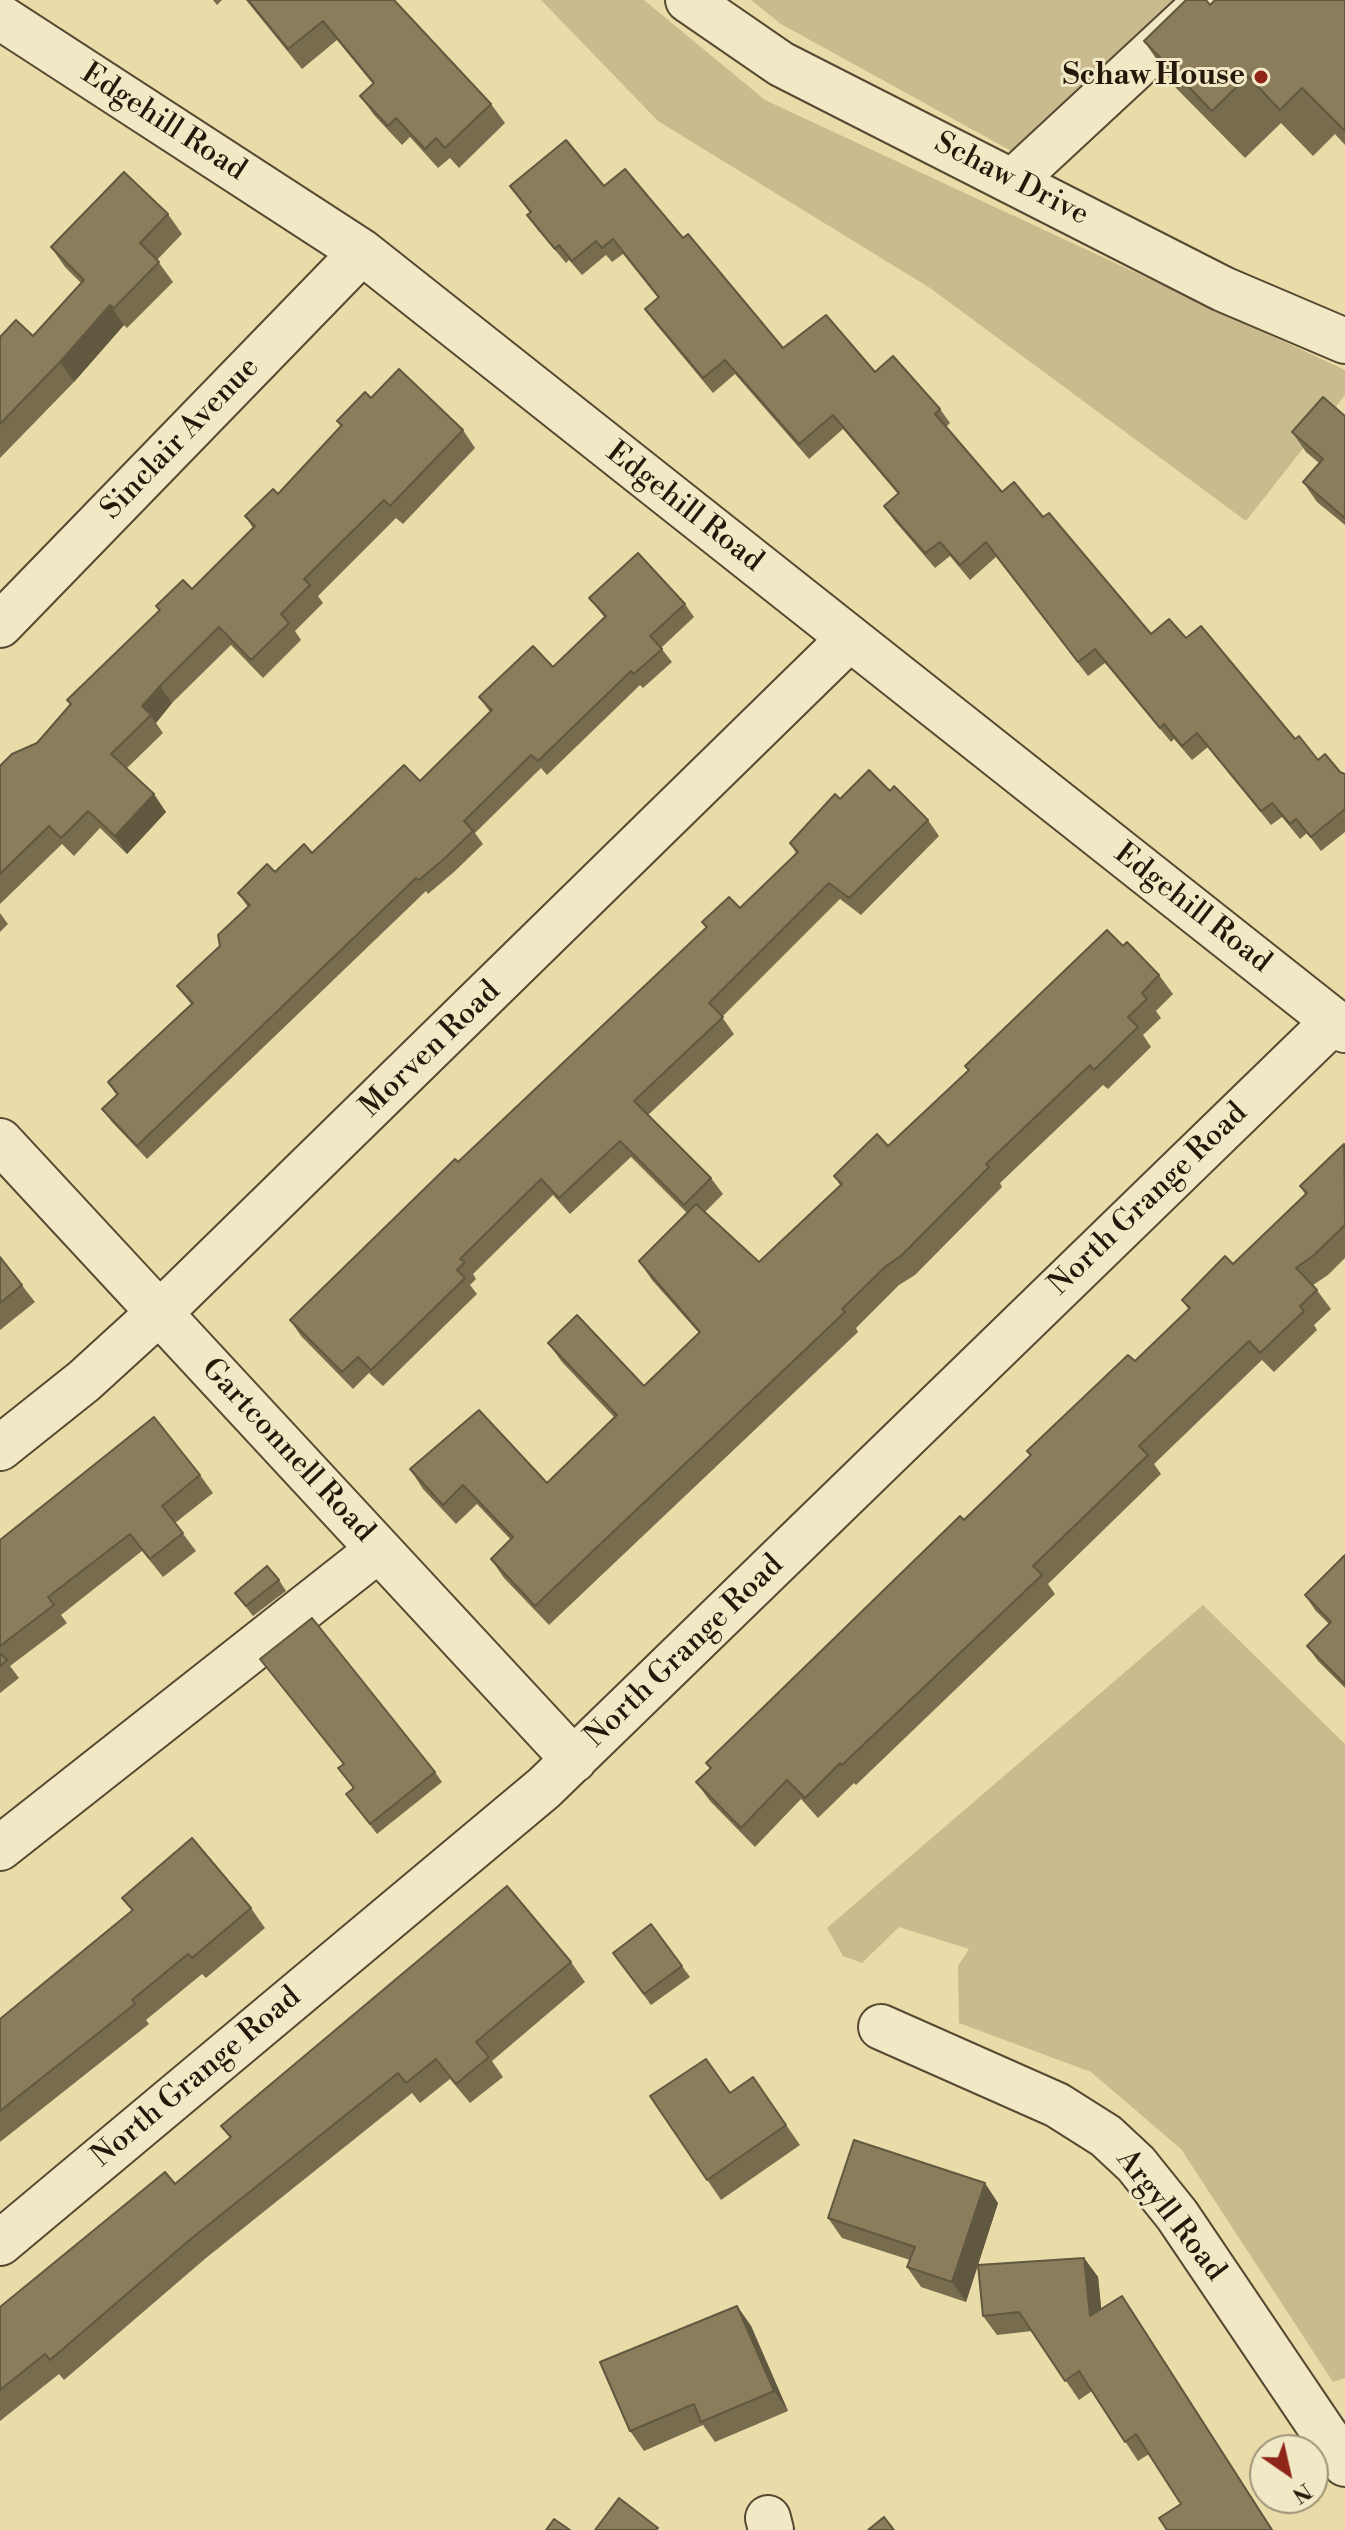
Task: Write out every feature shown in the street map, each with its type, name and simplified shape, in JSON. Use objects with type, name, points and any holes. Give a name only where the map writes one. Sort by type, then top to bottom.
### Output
[{"type":"street","name":"Schaw Drive","points":[[688,0],[781,64],[1223,289],[1345,341]]},
{"type":"street","points":[[1013,181],[1208,0]]},
{"type":"street","name":"Edgehill Road","points":[[0,17],[362,252],[1339,1025]]},
{"type":"street","name":"Sinclair Avenue","points":[[0,625],[362,252]]},
{"type":"street","name":"Morven Road","points":[[0,1448],[84,1381],[160,1312],[849,639]]},
{"type":"street","name":"North Grange Road","points":[[0,2243],[574,1760],[1339,1025]]},
{"type":"street","name":"Gartconnell Road","points":[[0,1141],[574,1760]]},
{"type":"street","points":[[0,1848],[378,1550]]},
{"type":"street","name":"Argyll Road","points":[[881,2027],[1057,2105],[1106,2136],[1136,2164],[1177,2215],[1345,2464]]},
{"type":"shaded area","points":[[541,0],[644,0],[765,100],[1345,370],[1345,395],[1246,521],[930,288],[658,121]]},
{"type":"shaded area","points":[[751,0],[1181,0],[1024,158],[781,24]]},
{"type":"shaded area","points":[[1203,1605],[1345,1744],[1345,2378],[1333,2382],[1181,2149],[1091,2072],[959,2023],[958,1966],[969,1949],[899,1927],[862,1963],[843,1956],[827,1928]]},
{"type":"building","points":[[248,0],[394,0],[491,104],[445,148],[436,138],[425,149],[396,118],[388,126],[360,96],[374,83],[323,21],[288,49]]},
{"type":"building","name":"Schaw House","points":[[1186,0],[1206,0],[1210,5],[1215,0],[1345,0],[1345,131],[1302,88],[1280,110],[1248,76],[1212,111],[1144,41]]},
{"type":"building","points":[[566,140],[604,186],[625,169],[683,238],[688,234],[783,348],[826,315],[875,372],[893,356],[940,409],[935,414],[1002,492],[1014,482],[1043,517],[1049,513],[1151,634],[1169,619],[1186,638],[1201,626],[1295,739],[1299,736],[1318,760],[1325,754],[1345,774],[1345,809],[1311,837],[1296,819],[1290,824],[1272,803],[1261,811],[1197,733],[1182,746],[1164,724],[1160,728],[1095,649],[1078,662],[986,542],[960,565],[940,542],[925,553],[884,506],[899,493],[833,415],[799,444],[725,360],[703,378],[645,309],[659,297],[613,239],[602,248],[596,241],[572,261],[559,245],[555,249],[527,215],[531,212],[510,186]]},
{"type":"building","points":[[124,172],[168,214],[140,243],[159,262],[114,308],[110,305],[0,424],[0,337],[16,320],[33,336],[84,280],[51,247]]},
{"type":"building","points":[[399,369],[463,430],[390,506],[384,500],[304,579],[310,585],[281,614],[289,623],[251,660],[219,627],[142,706],[151,715],[111,754],[154,794],[115,836],[88,811],[61,838],[49,826],[0,874],[0,766],[12,754],[37,743],[71,704],[67,700],[160,610],[156,606],[183,580],[192,589],[255,526],[245,516],[273,489],[278,494],[342,425],[337,421],[365,392],[371,398]]},
{"type":"building","points":[[1323,397],[1345,416],[1345,518],[1303,482],[1323,459],[1292,432]]},
{"type":"building","points":[[638,553],[685,604],[650,636],[662,649],[634,674],[631,671],[538,761],[531,755],[464,821],[473,831],[419,880],[416,878],[137,1146],[102,1109],[118,1094],[108,1082],[193,1003],[177,986],[220,946],[218,935],[250,905],[238,893],[267,864],[275,872],[304,844],[312,853],[404,765],[420,781],[492,710],[479,697],[533,646],[553,667],[606,616],[589,598]]},
{"type":"building","points":[[869,770],[890,791],[894,786],[928,820],[849,898],[829,883],[709,1003],[723,1017],[634,1101],[711,1178],[684,1205],[620,1141],[559,1198],[541,1179],[460,1259],[465,1262],[457,1270],[465,1278],[371,1370],[358,1357],[342,1372],[290,1320],[455,1159],[458,1162],[707,927],[702,922],[729,897],[740,908],[798,852],[790,843],[835,794],[840,799]]},
{"type":"building","points":[[1107,930],[1123,946],[1127,942],[1159,975],[1142,993],[1147,999],[1128,1017],[1138,1027],[1094,1070],[1090,1065],[986,1164],[989,1167],[902,1255],[886,1266],[842,1309],[845,1312],[535,1606],[491,1559],[513,1537],[463,1485],[443,1505],[410,1469],[479,1410],[547,1483],[617,1415],[548,1343],[577,1315],[644,1386],[700,1332],[639,1261],[696,1204],[759,1262],[842,1184],[834,1176],[877,1134],[888,1146],[969,1070],[965,1066]]},
{"type":"building","points":[[1344,1144],[1345,1225],[1296,1268],[1317,1290],[1300,1306],[1304,1311],[1260,1353],[1249,1341],[1139,1446],[1148,1455],[1033,1566],[1042,1575],[842,1765],[840,1763],[805,1798],[787,1780],[741,1828],[696,1782],[711,1768],[706,1763],[960,1516],[964,1520],[1031,1455],[1027,1451],[1128,1355],[1135,1361],[1190,1308],[1182,1300],[1225,1256],[1233,1264],[1307,1193],[1300,1186]]},
{"type":"building","points":[[0,1257],[22,1285],[0,1303]]},
{"type":"building","points":[[154,1417],[200,1475],[162,1506],[183,1533],[150,1559],[130,1534],[48,1597],[54,1605],[0,1646],[0,1540]]},
{"type":"building","points":[[1345,1555],[1345,1684],[1307,1646],[1331,1622],[1305,1595]]},
{"type":"building","points":[[267,1566],[279,1580],[246,1606],[235,1593]]},
{"type":"building","points":[[312,1618],[435,1772],[370,1824],[346,1794],[354,1788],[338,1768],[344,1764],[260,1659]]},
{"type":"building","points":[[0,1653],[7,1660],[0,1666]]},
{"type":"building","points":[[192,1838],[251,1908],[192,1958],[188,1954],[132,2000],[135,2004],[0,2111],[0,2019],[133,1910],[122,1898]]},
{"type":"building","points":[[507,1886],[571,1962],[476,2042],[489,2057],[456,2084],[436,2059],[406,2083],[398,2073],[192,2238],[50,2360],[45,2354],[0,2390],[0,2307],[165,2172],[175,2184],[231,2137],[221,2126]]},
{"type":"building","points":[[651,1924],[682,1966],[644,1994],[613,1953]]},
{"type":"building","points":[[706,2059],[730,2093],[753,2077],[786,2125],[707,2180],[650,2096]]},
{"type":"building","points":[[854,2140],[985,2183],[952,2282],[907,2267],[915,2247],[828,2218]]},
{"type":"building","points":[[1084,2258],[1090,2316],[1122,2296],[1249,2494],[1249,2514],[1262,2514],[1272,2530],[1167,2530],[1159,2518],[1181,2504],[1136,2434],[1125,2442],[1079,2371],[1065,2381],[1019,2312],[983,2316],[978,2265]]},
{"type":"building","points":[[737,2306],[774,2391],[701,2422],[694,2404],[630,2431],[600,2362]]},
{"type":"building","points":[[619,2498],[658,2528],[595,2530]]},
{"type":"building","points":[[884,2517],[894,2530],[868,2530]]},
{"type":"building","points":[[554,2519],[570,2530],[546,2530]]},
{"type":"place","name":"Schaw House","points":[[1261,77]]}]
